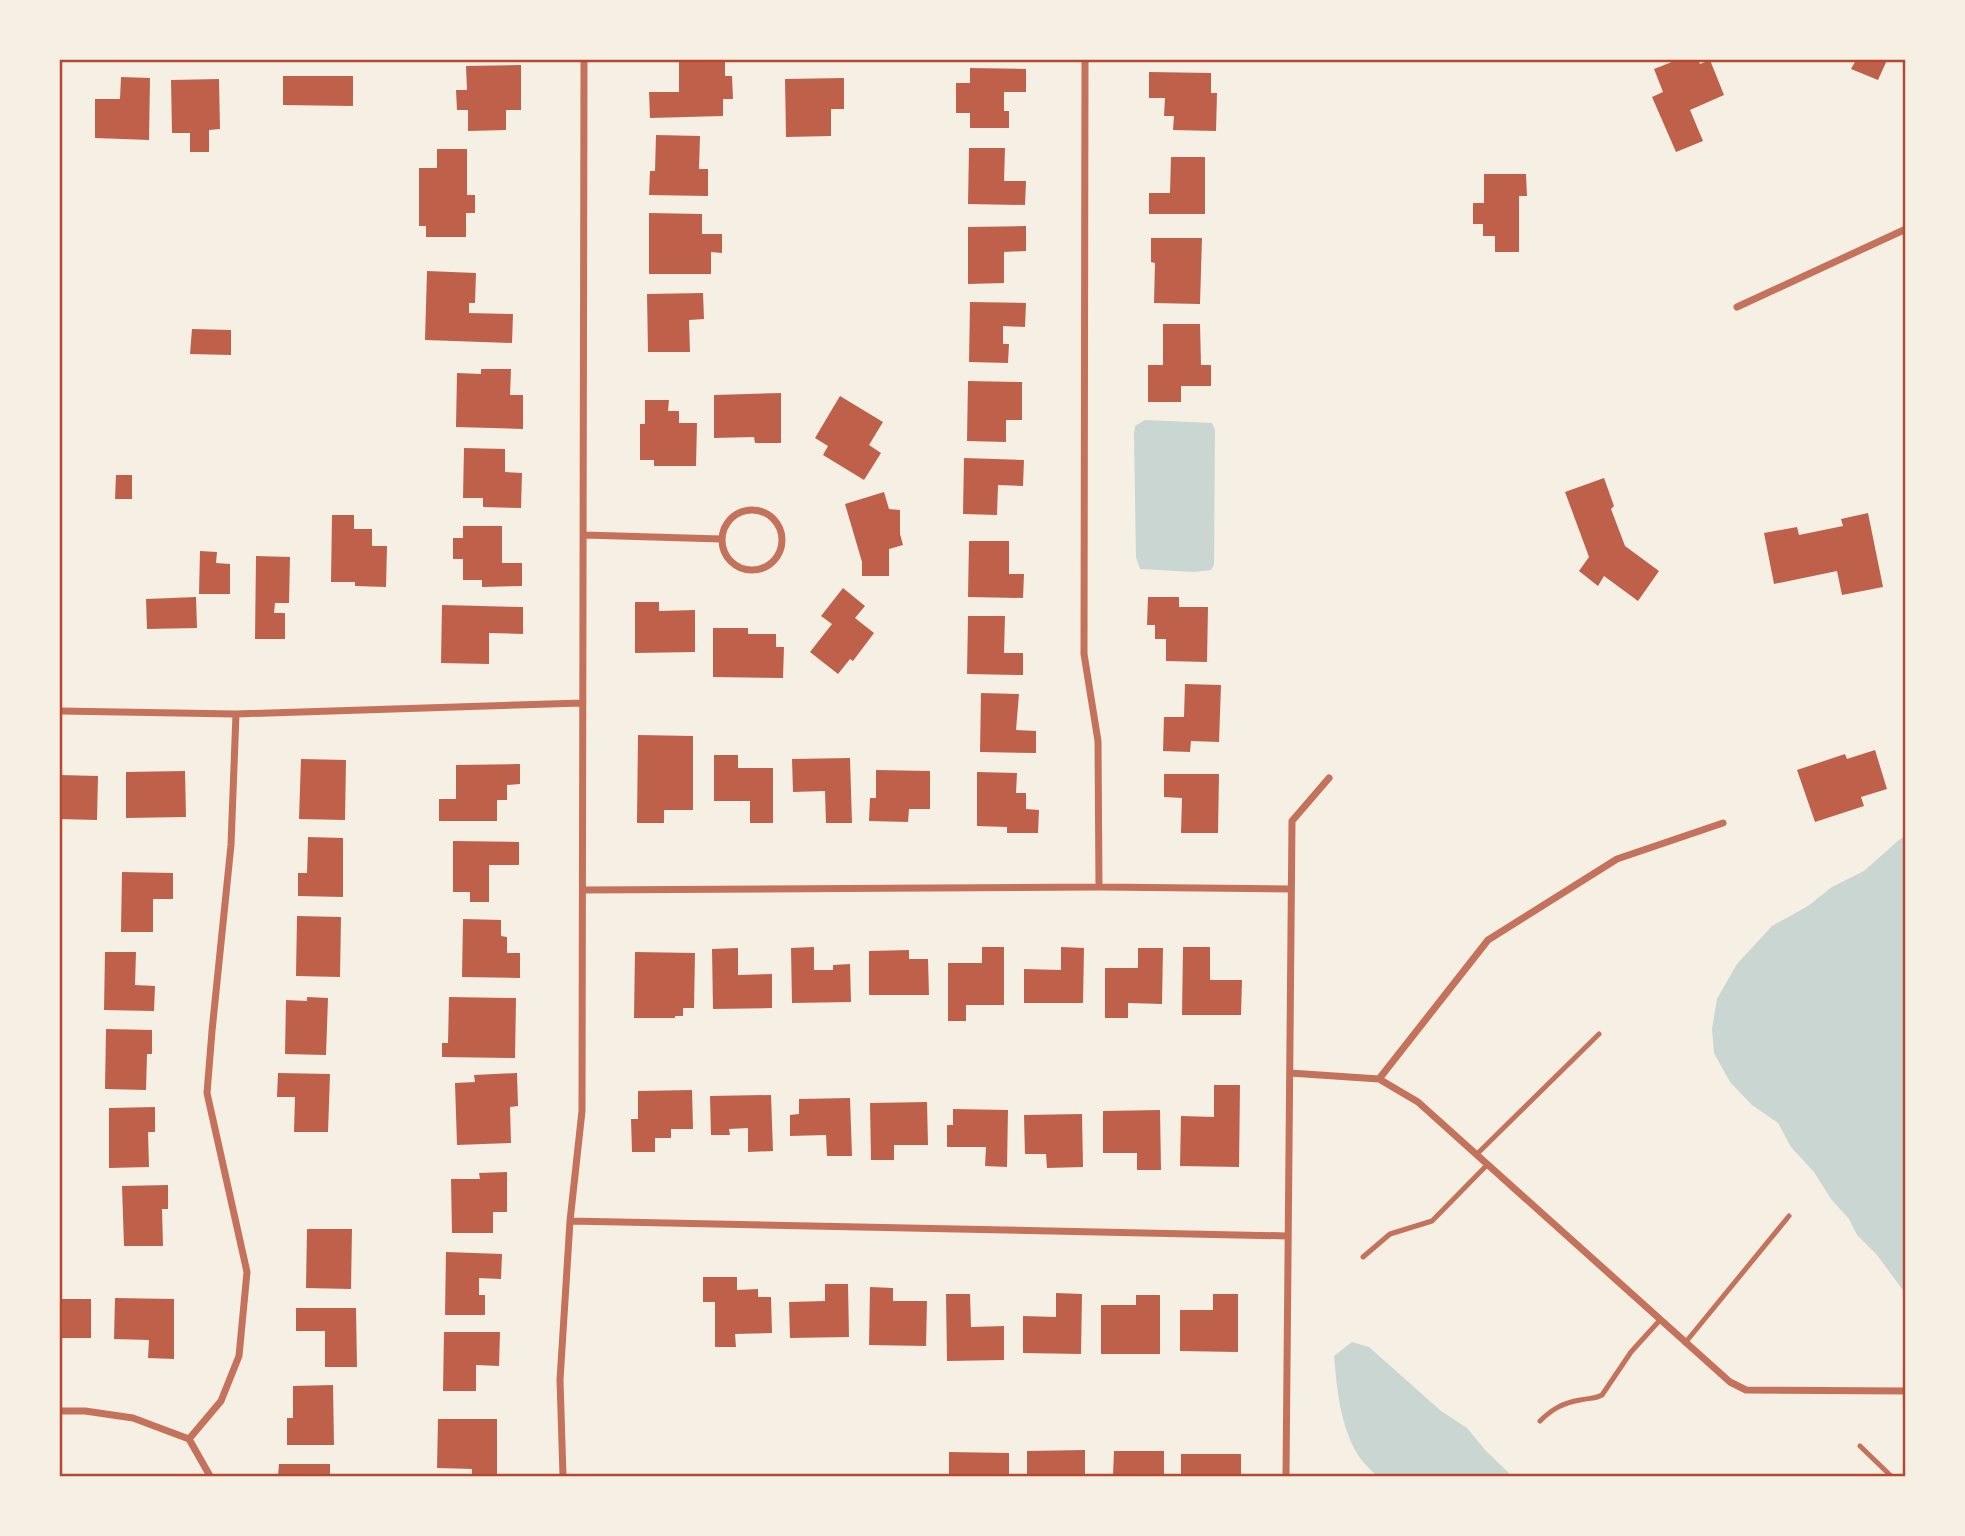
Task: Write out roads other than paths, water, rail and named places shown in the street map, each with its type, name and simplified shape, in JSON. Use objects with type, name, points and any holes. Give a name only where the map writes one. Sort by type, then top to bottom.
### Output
[{"type":"street","points":[[563,1476],[560,1380],[570,1221],[582,1111],[584,60]]},
{"type":"street","points":[[1085,60],[1084,654],[1098,741],[1099,887]]},
{"type":"street","points":[[1737,307],[1906,229]]},
{"type":"street","points":[[753,509],[765,512],[775,519],[781,529],[783,541],[780,553],[773,562],[763,569],[751,570],[739,568],[730,561],[723,550],[721,538],[731,517],[741,511],[753,509]]},
{"type":"street","points":[[584,535],[721,538]]},
{"type":"street","points":[[60,711],[236,714],[582,704]]},
{"type":"street","points":[[189,1439],[221,1401],[239,1356],[247,1272],[207,1093],[232,845],[236,714]]},
{"type":"street","points":[[1286,1476],[1292,821],[1329,778]]},
{"type":"street","points":[[1379,1079],[1488,940],[1617,859],[1723,823]]},
{"type":"street","points":[[583,890],[1291,888]]},
{"type":"street","points":[[1290,1073],[1379,1079],[1418,1102],[1730,1382],[1746,1390],[1906,1391]]},
{"type":"street","points":[[570,1221],[1287,1236]]},
{"type":"street","points":[[60,1411],[85,1410],[133,1418],[189,1439],[210,1476]]},
{"type":"lane","points":[[1476,1155],[1599,1034]]},
{"type":"lane","points":[[1363,1257],[1390,1234],[1432,1221],[1487,1165]]},
{"type":"lane","points":[[1685,1343],[1789,1216]]},
{"type":"lane","points":[[1540,1421],[1558,1406],[1602,1395],[1631,1352],[1660,1320]]},
{"type":"lane","points":[[1860,1446],[1891,1476]]}]
